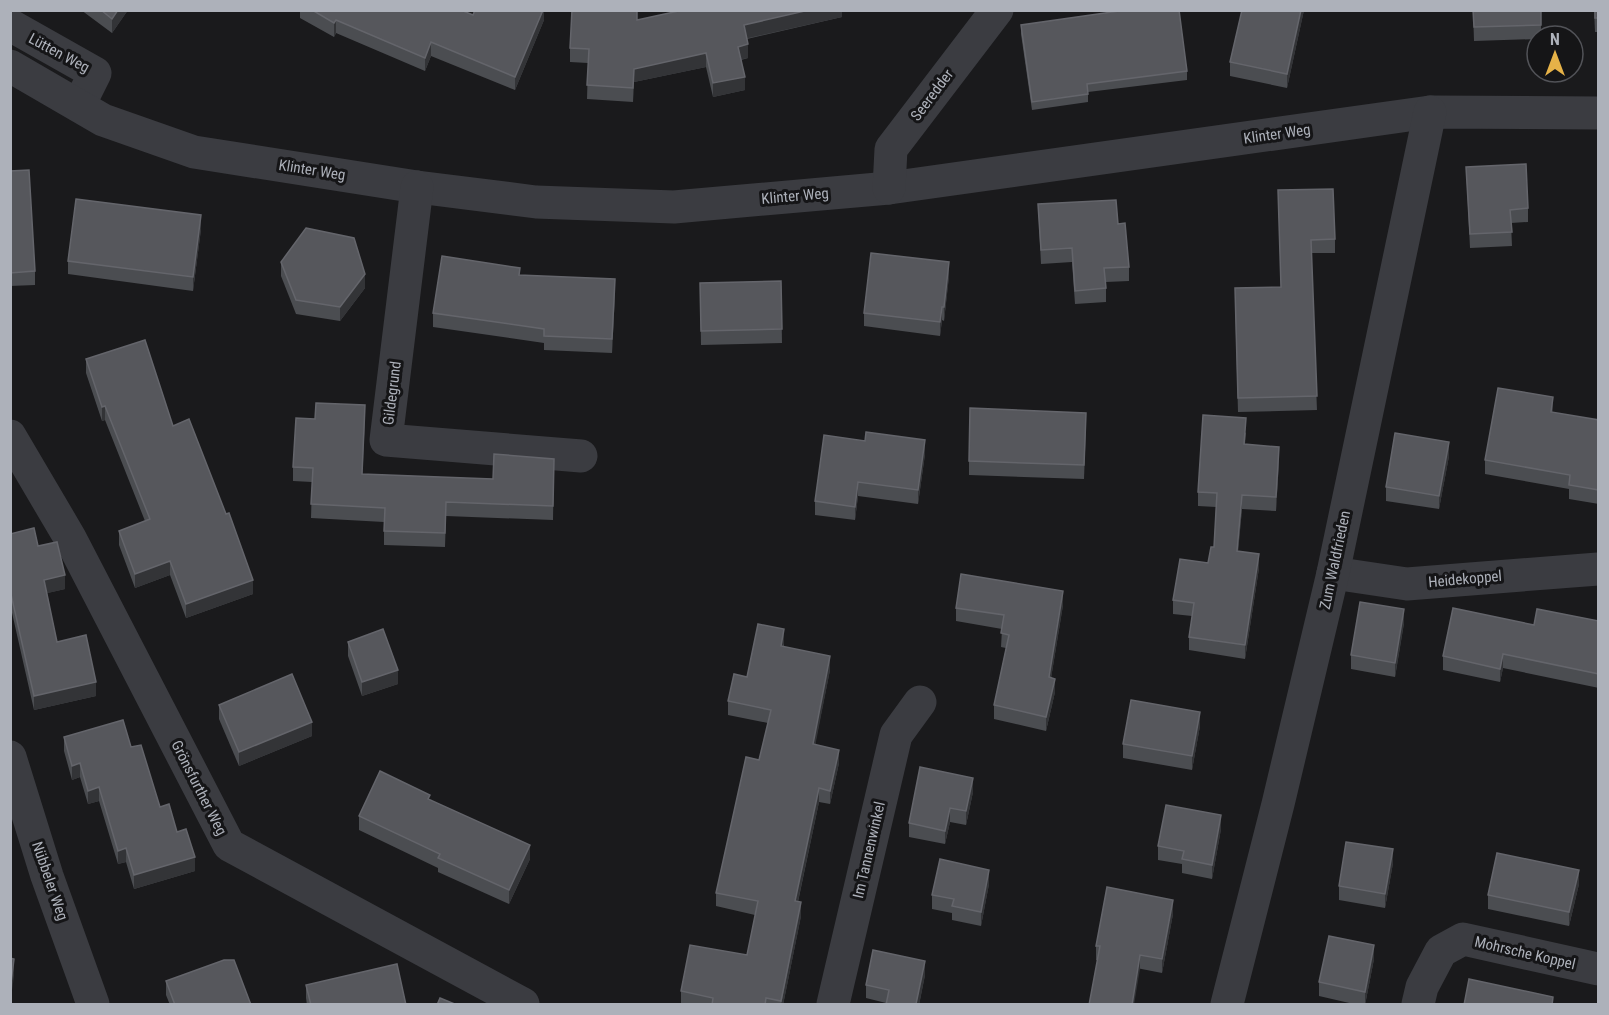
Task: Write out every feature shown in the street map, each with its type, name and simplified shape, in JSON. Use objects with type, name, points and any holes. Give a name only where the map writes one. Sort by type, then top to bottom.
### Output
[{"type":"street","name":"Seeredder","points":[[890,188],[891,149],[997,10]]},
{"type":"street","name":"Lütten Weg","points":[[14,39],[95,73],[79,105]]},
{"type":"street","name":"Klinter Weg","points":[[10,66],[103,120],[194,152],[417,187],[536,202],[674,207],[890,188],[1430,112],[1599,113]]},
{"type":"street","name":"Zum Waldfrieden","points":[[1227,1005],[1333,573],[1430,112]]},
{"type":"street","name":"Gildegrund","points":[[417,187],[386,440],[581,456]]},
{"type":"street","name":"Grönsfurther Weg","points":[[10,436],[70,538],[229,845],[523,1005]]},
{"type":"street","name":"Heidekoppel","points":[[1333,573],[1407,584],[1599,569]]},
{"type":"street","name":"Im Tannenwinkel","points":[[833,1005],[896,735],[920,702]]},
{"type":"street","name":"Nübbeler Weg","points":[[10,757],[47,876],[93,1005]]},
{"type":"street","name":"Mohrsche Koppel","points":[[1418,1005],[1422,987],[1441,951],[1463,939],[1599,969]]},
{"type":"building","points":[[101,10],[118,10],[112,19]]},
{"type":"building","points":[[312,10],[461,10],[473,15],[475,10],[543,10],[515,77],[431,42],[425,58],[336,20],[334,23]]},
{"type":"building","points":[[572,10],[637,10],[637,20],[683,10],[809,10],[744,25],[748,44],[738,47],[745,77],[713,83],[706,53],[634,69],[633,88],[587,85],[589,49],[570,48]]},
{"type":"building","points":[[1126,10],[1179,10],[1187,71],[1087,84],[1088,94],[1032,102],[1021,25]]},
{"type":"building","points":[[1242,10],[1301,10],[1287,74],[1230,62]]},
{"type":"building","points":[[1473,10],[1541,10],[1541,24],[1474,27]]},
{"type":"building","points":[[1595,10],[1599,10],[1599,18],[1595,18]]},
{"type":"building","points":[[1526,164],[1528,208],[1510,210],[1512,232],[1470,234],[1466,167]]},
{"type":"building","points":[[29,170],[35,271],[10,273],[10,171]]},
{"type":"building","points":[[1333,189],[1335,239],[1311,240],[1317,396],[1238,398],[1235,288],[1281,287],[1278,190]]},
{"type":"building","points":[[76,199],[201,215],[193,277],[68,261]]},
{"type":"building","points":[[1116,200],[1118,224],[1125,223],[1129,267],[1104,268],[1106,288],[1075,291],[1072,248],[1041,250],[1038,204]]},
{"type":"building","points":[[306,228],[354,238],[365,274],[340,307],[296,300],[281,262]]},
{"type":"building","points":[[871,253],[949,262],[940,322],[864,313]]},
{"type":"building","points":[[442,256],[520,268],[519,275],[615,279],[612,339],[544,336],[544,329],[433,313]]},
{"type":"building","points":[[781,281],[782,329],[701,331],[700,283]]},
{"type":"building","points":[[145,340],[173,426],[189,419],[226,514],[229,513],[253,580],[186,604],[170,561],[135,574],[119,531],[150,519],[105,406],[102,407],[86,359]]},
{"type":"building","points":[[1498,388],[1553,397],[1551,412],[1599,420],[1599,490],[1569,485],[1570,475],[1485,460]]},
{"type":"building","points":[[316,403],[365,405],[362,474],[493,479],[494,454],[554,459],[553,506],[446,502],[445,533],[384,531],[385,508],[311,504],[313,468],[293,467],[296,418],[315,419]]},
{"type":"building","points":[[970,408],[1086,413],[1084,465],[969,461]]},
{"type":"building","points":[[1203,415],[1246,418],[1244,444],[1279,447],[1276,497],[1242,495],[1237,551],[1259,554],[1245,645],[1189,637],[1194,603],[1173,600],[1180,559],[1208,563],[1211,547],[1214,547],[1217,493],[1198,492]]},
{"type":"building","points":[[866,432],[925,440],[918,490],[858,482],[855,507],[815,501],[824,435],[865,441]]},
{"type":"building","points":[[1395,433],[1449,442],[1439,496],[1386,487]]},
{"type":"building","points":[[34,528],[38,546],[57,542],[65,575],[44,580],[57,642],[86,635],[96,682],[34,696],[10,590],[10,534]]},
{"type":"building","points":[[961,574],[1063,591],[1049,677],[1055,679],[1046,717],[994,705],[1009,635],[1001,633],[1004,615],[956,608]]},
{"type":"building","points":[[1360,602],[1404,609],[1395,663],[1351,655]]},
{"type":"building","points":[[1453,608],[1534,625],[1537,609],[1599,621],[1599,674],[1503,654],[1500,669],[1443,656]]},
{"type":"building","points":[[758,624],[784,629],[781,646],[830,656],[813,744],[839,750],[830,791],[819,788],[795,901],[801,902],[781,1001],[766,998],[765,1005],[712,1005],[713,998],[681,991],[690,945],[747,955],[758,901],[716,893],[746,757],[759,760],[771,710],[728,701],[734,674],[747,677]]},
{"type":"building","points":[[383,629],[398,670],[362,682],[348,642]]},
{"type":"building","points":[[292,674],[312,722],[239,752],[219,705]]},
{"type":"building","points":[[1131,700],[1200,712],[1192,756],[1123,744]]},
{"type":"building","points":[[123,720],[131,747],[141,745],[160,807],[169,804],[177,832],[186,829],[195,857],[134,875],[126,848],[118,851],[99,787],[88,791],[80,763],[72,766],[64,737]]},
{"type":"building","points":[[920,767],[973,778],[966,811],[950,808],[945,831],[909,823]]},
{"type":"building","points":[[380,771],[430,795],[428,799],[530,845],[509,890],[438,858],[440,854],[359,816]]},
{"type":"building","points":[[1166,805],[1221,815],[1212,865],[1182,859],[1184,851],[1158,846]]},
{"type":"building","points":[[1346,842],[1393,849],[1385,894],[1339,886]]},
{"type":"building","points":[[1497,853],[1579,870],[1569,912],[1488,895]]},
{"type":"building","points":[[940,859],[989,870],[981,912],[952,906],[954,899],[932,895]]},
{"type":"building","points":[[1107,887],[1173,900],[1162,959],[1140,955],[1132,1005],[1089,1005],[1100,946],[1096,946]]},
{"type":"building","points":[[1329,936],[1374,945],[1365,992],[1319,982]]},
{"type":"building","points":[[873,950],[925,961],[916,1004],[886,1005],[889,990],[866,985]]},
{"type":"building","points":[[10,958],[14,959],[10,991]]},
{"type":"building","points":[[224,960],[234,960],[251,1005],[175,1005],[166,981]]},
{"type":"building","points":[[397,964],[406,1005],[311,1005],[306,985]]},
{"type":"building","points":[[1469,979],[1553,997],[1552,1005],[1464,1005]]},
{"type":"building","points":[[440,998],[457,1005],[437,1005]]}]
